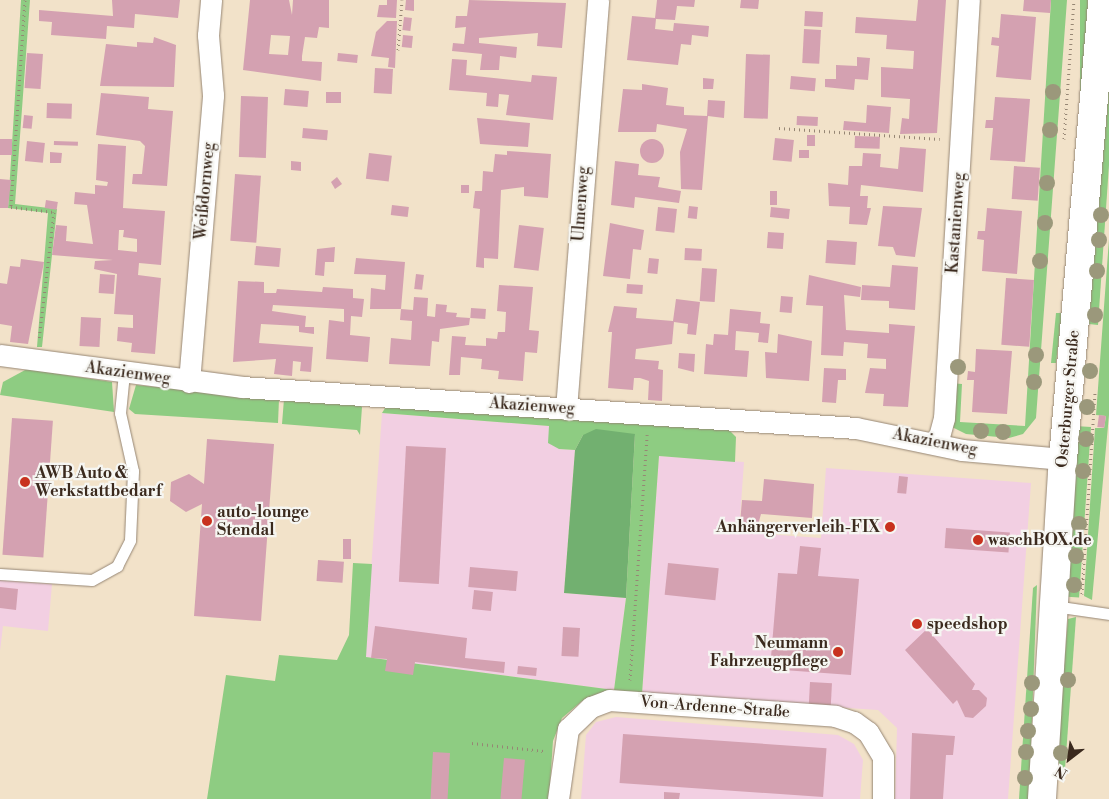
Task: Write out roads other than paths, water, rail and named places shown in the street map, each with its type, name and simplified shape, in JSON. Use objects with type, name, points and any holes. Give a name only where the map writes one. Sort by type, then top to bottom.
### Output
[{"type":"street","name":"Weißdornweg","points":[[189,382],[213,95],[208,36],[211,0]]},
{"type":"street","name":"Ulmenweg","points":[[566,409],[598,0]]},
{"type":"street","name":"Kastanienweg","points":[[937,444],[944,412],[969,0]]},
{"type":"street","name":"Osterburger Straße","points":[[1042,799],[1063,458],[1102,0]]},
{"type":"street","name":"Akazienweg","points":[[0,355],[189,382],[856,428],[937,444],[1063,458]]},
{"type":"street","name":"Von-Ardenne-Straße","points":[[558,799],[562,753],[568,729],[577,717],[608,700],[835,716],[854,722],[868,732],[883,757],[883,799]]},
{"type":"lane","points":[[0,574],[92,580],[117,566],[130,540],[134,471],[120,413],[124,373]]},
{"type":"lane","points":[[1054,606],[1081,608],[1109,614]]},
{"type":"place","name":"AWB Auto & Werkstattbedarf","points":[[25,482]]},
{"type":"place","name":"auto-lounge Stendal","points":[[207,521]]},
{"type":"place","name":"Anhängerverleih-FIX","points":[[890,527]]},
{"type":"place","name":"waschBOX.de","points":[[978,540]]},
{"type":"place","name":"speedshop","points":[[917,624]]},
{"type":"place","name":"Neumann Fahrzeugpflege","points":[[838,652]]}]
